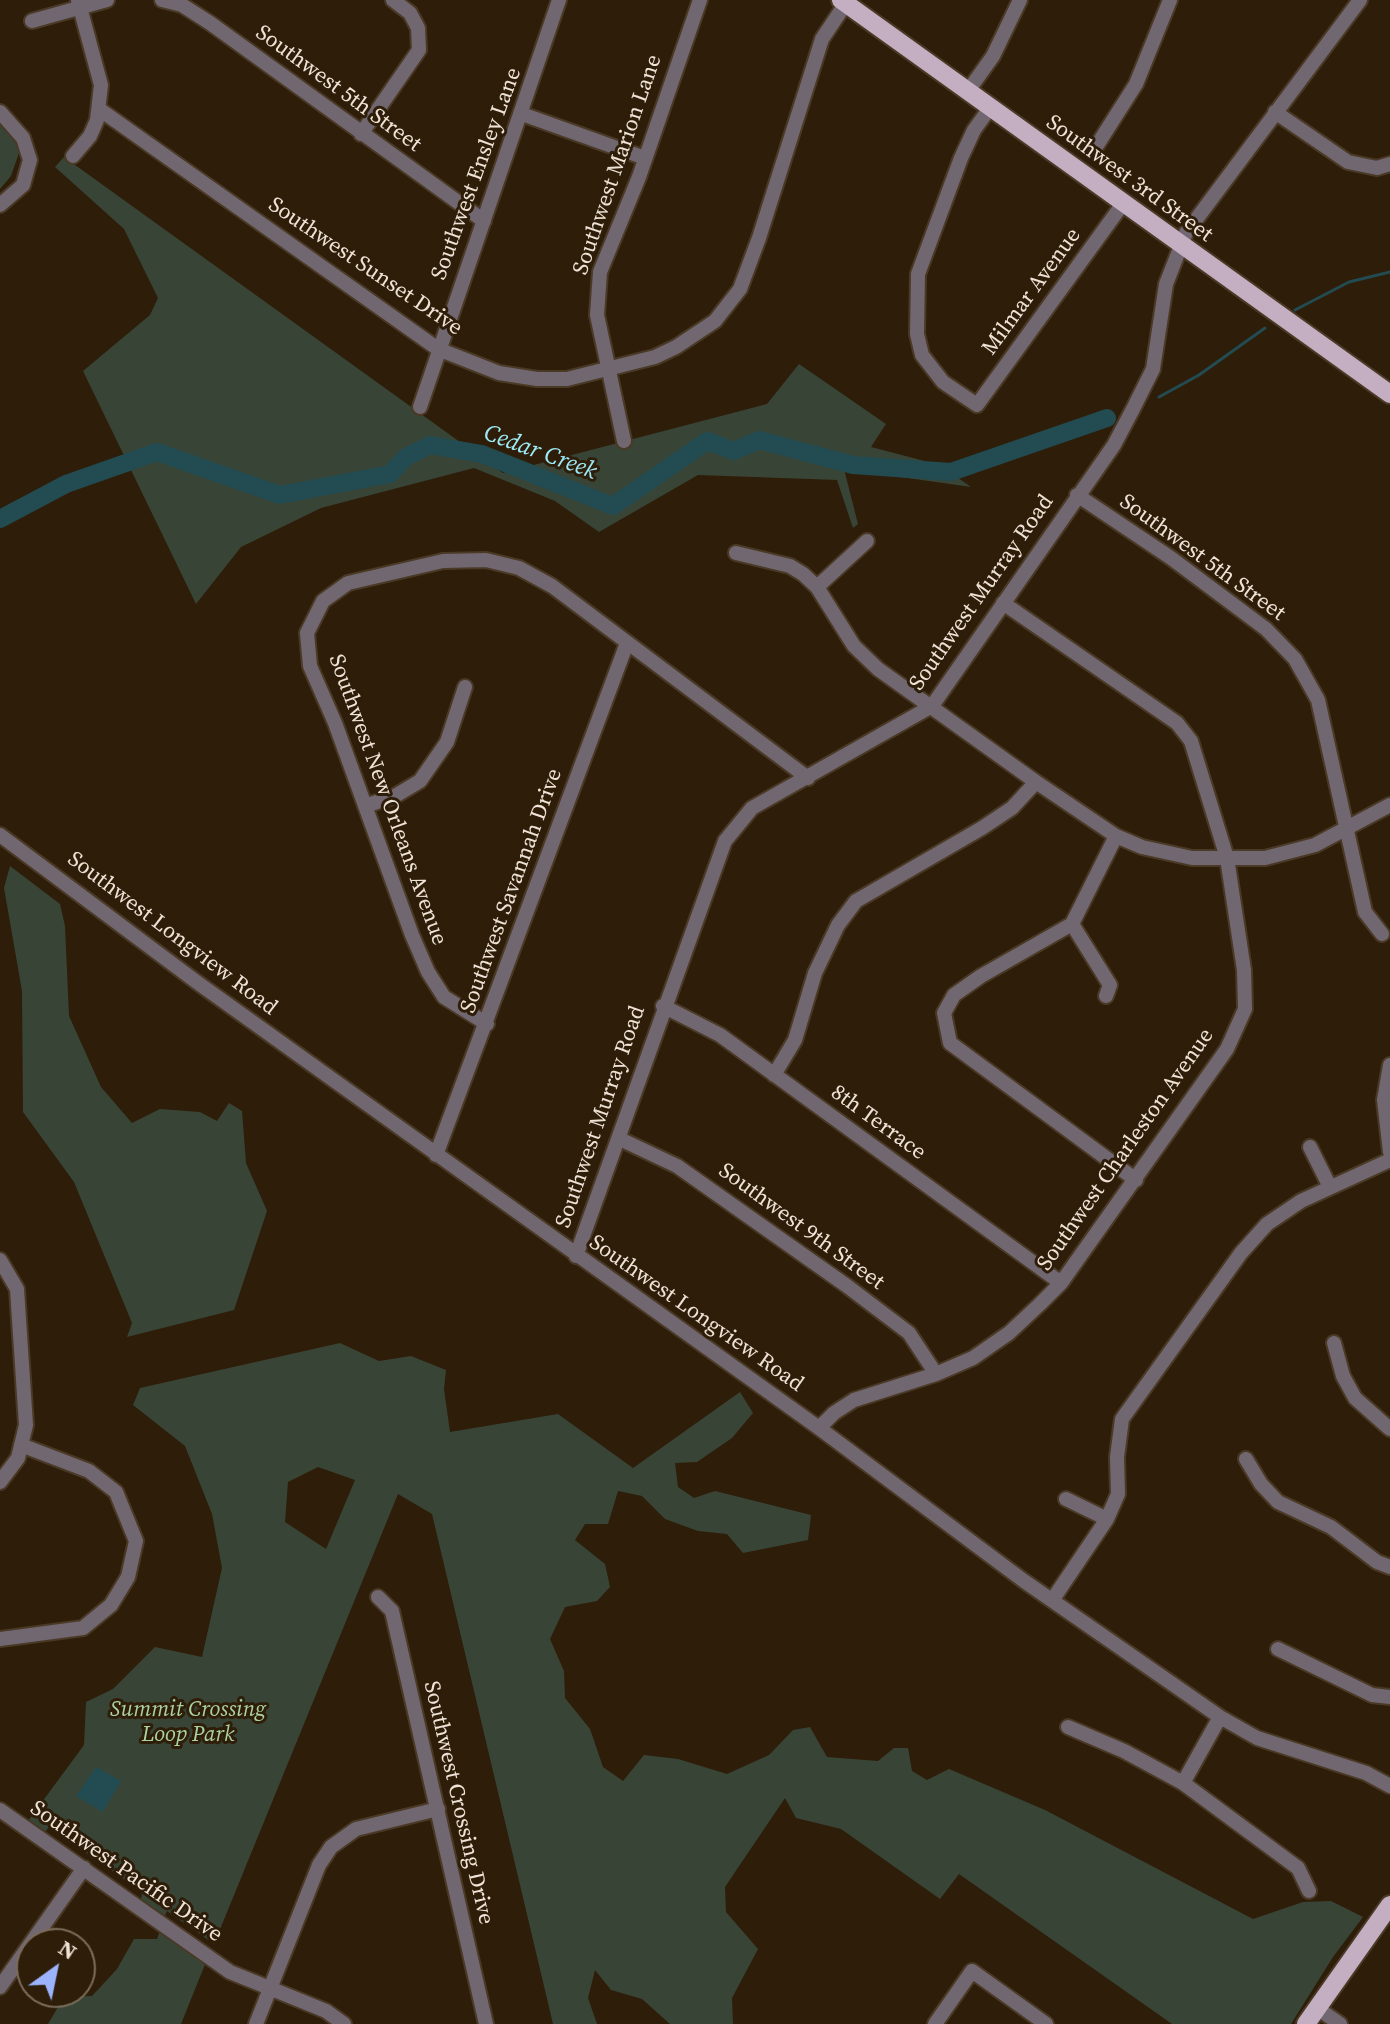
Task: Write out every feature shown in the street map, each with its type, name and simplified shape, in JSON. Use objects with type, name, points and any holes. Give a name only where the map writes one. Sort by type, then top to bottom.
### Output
[{"type":"main road","name":"Southwest 3rd Street","points":[[845,1],[1122,205],[1390,394]]},
{"type":"main road","points":[[1306,2024],[1390,1905]]},
{"type":"street","points":[[32,21],[79,4],[107,0]]},
{"type":"street","name":"Southwest 5th Street","points":[[162,0],[182,5],[210,23],[484,221]]},
{"type":"street","points":[[361,134],[419,50],[418,28],[410,13],[393,0]]},
{"type":"street","name":"Southwest Ensley Lane","points":[[420,407],[559,0]]},
{"type":"street","name":"Southwest Marion Lane","points":[[624,441],[597,315],[600,272],[645,158],[700,0]]},
{"type":"street","points":[[968,91],[993,56],[1020,0]]},
{"type":"street","points":[[1094,150],[1136,84],[1170,0]]},
{"type":"street","name":"Southwest Sunset Drive","points":[[99,109],[438,349],[499,373],[537,379],[567,379],[655,357],[700,334],[715,321],[740,289],[822,39],[845,1]]},
{"type":"street","name":"Southwest Murray Road","points":[[576,1256],[620,1139],[663,1006],[725,841],[752,808],[932,706],[1114,445],[1153,369],[1166,284],[1179,246],[1354,2]]},
{"type":"street","points":[[73,156],[90,136],[99,109],[101,85],[79,4]]},
{"type":"street","name":"Milmar Avenue","points":[[990,108],[974,130],[961,158],[918,274],[917,334],[922,355],[943,382],[977,405],[1122,205]]},
{"type":"street","points":[[0,112],[23,138],[30,160],[23,185],[0,205]]},
{"type":"street","points":[[1275,112],[1348,162],[1377,168],[1390,164]]},
{"type":"street","points":[[522,114],[645,158]]},
{"type":"street","name":"Southwest 5th Street","points":[[1077,495],[1171,558],[1266,629],[1295,659],[1318,700],[1365,912],[1382,934]]},
{"type":"street","points":[[817,587],[867,541]]},
{"type":"street","points":[[736,553],[790,566],[817,587],[854,646],[878,669],[1116,836],[1192,858],[1265,858],[1315,845],[1390,805]]},
{"type":"street","name":"Southwest New Orleans Avenue","points":[[487,1024],[444,997],[428,972],[310,666],[307,633],[323,601],[348,583],[443,561],[486,560],[519,568],[552,586],[808,778]]},
{"type":"street","name":"Southwest Charleston Avenue","points":[[819,1428],[854,1400],[936,1374],[973,1358],[1009,1333],[1061,1283],[1227,1049],[1245,1009],[1244,970],[1227,858],[1191,741],[1177,723],[1003,603]]},
{"type":"street","name":"Southwest Savannah Drive","points":[[436,1155],[627,643]]},
{"type":"street","points":[[365,806],[395,796],[420,781],[447,742],[465,687]]},
{"type":"street","points":[[774,1075],[795,1040],[815,973],[838,925],[856,901],[992,822],[1012,808],[1036,782]]},
{"type":"street","name":"Southwest Longview Road","points":[[0,835],[436,1155],[1220,1717],[1267,1742],[1366,1773],[1390,1786]]},
{"type":"street","points":[[1116,836],[1072,924],[954,995],[944,1013],[950,1043],[1136,1180]]},
{"type":"street","points":[[1072,924],[1110,985],[1106,996]]},
{"type":"street","name":"8th Terrace","points":[[663,1006],[720,1035],[1061,1283]]},
{"type":"street","points":[[1390,1065],[1384,1100],[1390,1152]]},
{"type":"street","name":"Southwest 9th Street","points":[[620,1139],[677,1166],[847,1286],[909,1333],[936,1374]]},
{"type":"street","points":[[1310,1147],[1329,1185]]},
{"type":"street","points":[[1053,1599],[1107,1519],[1118,1494],[1120,1428],[1134,1399],[1260,1231],[1329,1185],[1390,1160]]},
{"type":"street","points":[[0,1260],[6,1282],[17,1289],[26,1425],[18,1458],[0,1482]]},
{"type":"street","points":[[1334,1343],[1355,1398],[1390,1429]]},
{"type":"street","points":[[0,1639],[83,1628],[111,1605],[128,1577],[136,1541],[116,1492],[89,1471],[21,1445]]},
{"type":"street","points":[[1246,1459],[1261,1484],[1278,1502],[1331,1527],[1377,1562],[1390,1567]]},
{"type":"street","points":[[1066,1499],[1107,1519]]},
{"type":"street","name":"Southwest Crossing Drive","points":[[378,1597],[392,1611],[486,2024]]},
{"type":"street","points":[[1278,1649],[1372,1695],[1390,1697]]},
{"type":"street","points":[[1183,1783],[1220,1717]]},
{"type":"street","points":[[1068,1727],[1124,1751],[1183,1783],[1298,1868],[1309,1891]]},
{"type":"street","points":[[256,2024],[319,1865],[331,1847],[356,1829],[438,1809]]},
{"type":"street","name":"Southwest Pacific Drive","points":[[0,1810],[227,1970],[269,1990]]},
{"type":"street","points":[[0,1987],[84,1868]]},
{"type":"street","points":[[935,2024],[972,1971],[1046,2024]]},
{"type":"street","points":[[269,1990],[326,2011],[344,2024]]},
{"type":"street","points":[[1317,2008],[1340,2024]]},
{"type":"green space","points":[[0,123],[14,137],[20,150],[11,176],[0,189]]},
{"type":"green space","points":[[64,157],[503,473],[767,404],[799,364],[886,424],[871,447],[940,465],[971,487],[844,469],[858,524],[853,528],[837,480],[698,475],[599,532],[555,501],[474,468],[321,508],[241,547],[196,604],[83,371],[150,315],[158,298],[124,229],[55,167]]},
{"type":"green space","points":[[10,866],[60,904],[65,926],[69,1016],[101,1087],[132,1123],[160,1109],[200,1112],[217,1121],[229,1103],[242,1111],[246,1163],[267,1211],[234,1310],[127,1337],[132,1323],[74,1182],[23,1112],[22,991],[4,888]]},
{"type":"green space","name":"Summit Crossing Loop Park","points":[[340,1343],[379,1361],[411,1356],[446,1370],[444,1389],[450,1432],[558,1414],[633,1468],[740,1392],[753,1413],[732,1438],[697,1462],[675,1463],[678,1487],[694,1498],[715,1491],[811,1515],[808,1540],[743,1553],[727,1534],[698,1531],[665,1519],[642,1496],[618,1491],[608,1524],[585,1524],[575,1540],[605,1564],[610,1587],[597,1601],[565,1607],[550,1639],[564,1671],[565,1698],[590,1729],[603,1767],[623,1781],[644,1755],[678,1759],[727,1774],[769,1755],[793,1730],[810,1727],[827,1757],[878,1761],[894,1748],[908,1748],[912,1771],[927,1780],[949,1769],[1045,1810],[1253,1919],[1303,1902],[1331,1901],[1363,1917],[1333,1957],[1291,2024],[1172,2024],[959,1874],[940,1899],[841,1829],[796,1818],[785,1798],[725,1887],[726,1912],[758,1949],[732,1998],[733,2024],[670,2024],[642,1999],[611,1990],[595,1970],[588,1998],[597,2024],[553,2024],[432,1514],[398,1494],[214,1944],[167,1911],[164,1918],[141,1901],[142,1892],[49,1827],[45,1832],[28,1821],[84,1745],[86,1702],[113,1689],[155,1647],[202,1657],[222,1568],[212,1514],[185,1446],[133,1405],[140,1388]],"holes":[[[318,1467],[355,1480],[326,1549],[285,1522],[288,1482]]]},
{"type":"green space","points":[[162,1925],[208,1957],[181,2024],[48,2024],[57,2008],[96,2008],[96,1992],[117,1969],[134,1939],[157,1939]]},
{"type":"water","points":[[96,1767],[121,1781],[103,1812],[76,1796]]},
{"type":"waterway","points":[[1295,310],[1349,282],[1390,272]]},
{"type":"waterway","name":"Cedar Creek","points":[[1159,397],[1199,375],[1265,328]]},
{"type":"waterway","name":"Cedar Creek","points":[[0,519],[66,484],[157,452],[280,495],[390,474],[406,457],[430,445],[482,454],[613,506],[707,441],[734,451],[759,440],[853,465],[951,472],[1107,418]]}]
